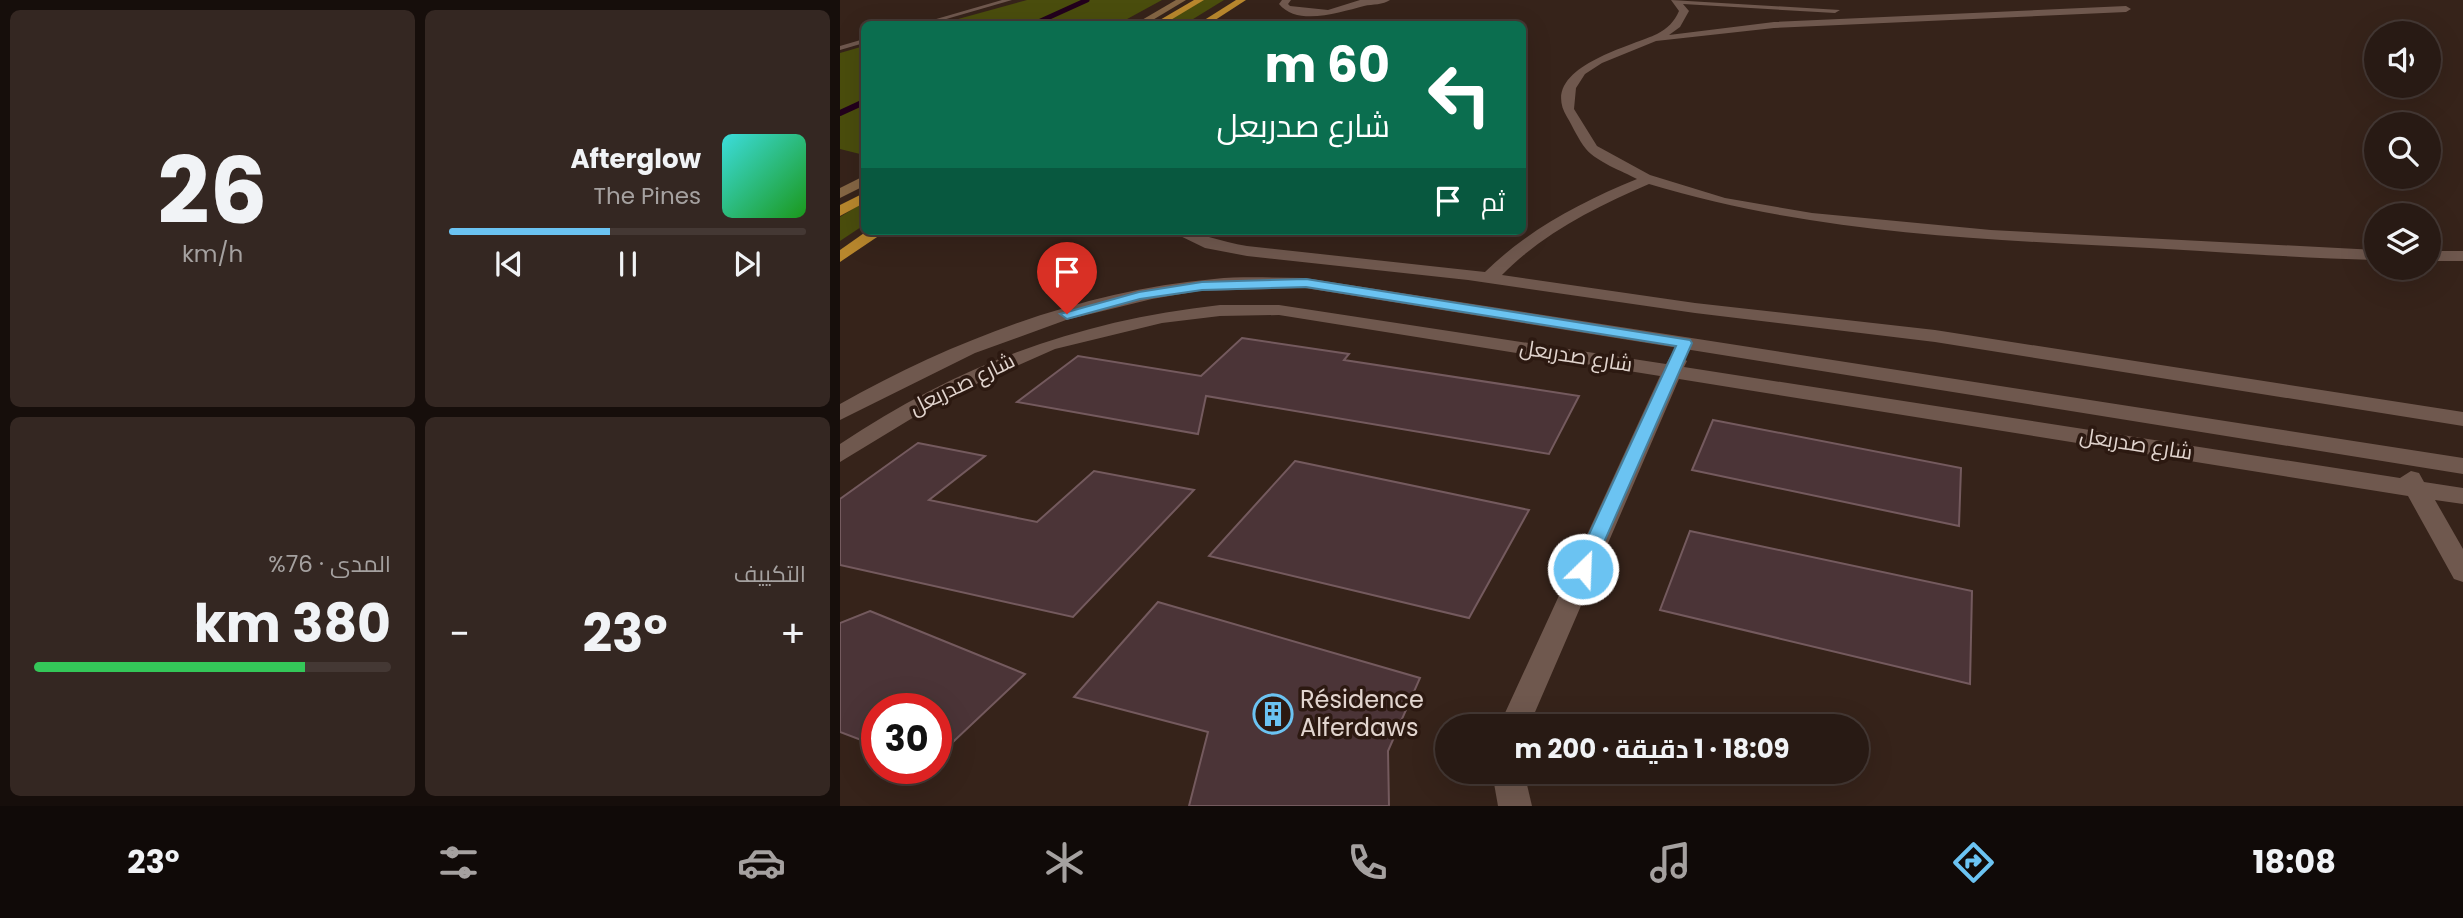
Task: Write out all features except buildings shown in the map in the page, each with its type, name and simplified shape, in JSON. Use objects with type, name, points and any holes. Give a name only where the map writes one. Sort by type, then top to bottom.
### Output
[{"type":"highway","points":[[1163,21],[1200,0]]},
{"type":"highway","points":[[1208,21],[1242,0]]},
{"type":"highway","points":[[840,211],[861,199]]},
{"type":"highway","points":[[840,257],[872,235]]},
{"type":"street","points":[[1145,21],[1182,0]]},
{"type":"street","points":[[1287,12],[1324,11],[1386,0]]},
{"type":"street","points":[[1675,0],[1888,15]]},
{"type":"street","points":[[1675,0],[1684,11],[1681,22],[1663,34],[1591,66],[1574,83],[1567,102],[1568,113],[1580,135],[1605,156],[1650,179],[1713,200],[1765,211],[1863,225],[2364,254]]},
{"type":"street","points":[[1640,43],[1737,28],[1888,15],[2126,9]]},
{"type":"street","points":[[1489,278],[1514,253],[1552,226],[1598,201],[1650,179]]},
{"type":"street","points":[[840,194],[861,182]]},
{"type":"street","points":[[1185,235],[1196,241],[1235,249],[1489,278],[1695,308],[1935,336],[2463,419]]},
{"type":"street","points":[[2441,256],[2463,256]]},
{"type":"street","name":"شارع صدربعل","points":[[840,413],[930,365],[1067,314],[1139,296],[1202,286],[1318,284],[2463,466]]},
{"type":"street","name":"شارع صدربعل","points":[[840,455],[875,429],[943,389],[1001,363],[1135,321],[1192,312],[1279,310],[2463,496]]},
{"type":"street","points":[[1517,714],[1685,343]]},
{"type":"street","points":[[2400,457],[2463,572]]},
{"type":"street","points":[[1510,784],[1515,806]]},
{"type":"lane","points":[[934,21],[1009,0]]},
{"type":"lane","points":[[840,48],[861,42]]},
{"type":"shaded area","points":[[1027,0],[1162,0],[1124,21],[951,21]]},
{"type":"shaded area","points":[[1201,0],[1224,0],[1190,21],[1165,21]]},
{"type":"shaded area","points":[[861,47],[861,154],[840,149],[840,53]]},
{"type":"shaded area","points":[[861,204],[861,227],[840,241],[840,217]]},
{"type":"waterway","points":[[1041,21],[1087,0]]},
{"type":"waterway","points":[[840,113],[861,103]]},
{"type":"place","name":"Résidence Alferdaws","points":[[1273,714]]},
{"type":"route","points":[[1067,314],[1139,296],[1202,286],[1306,283],[1685,343],[1583,569]]}]
